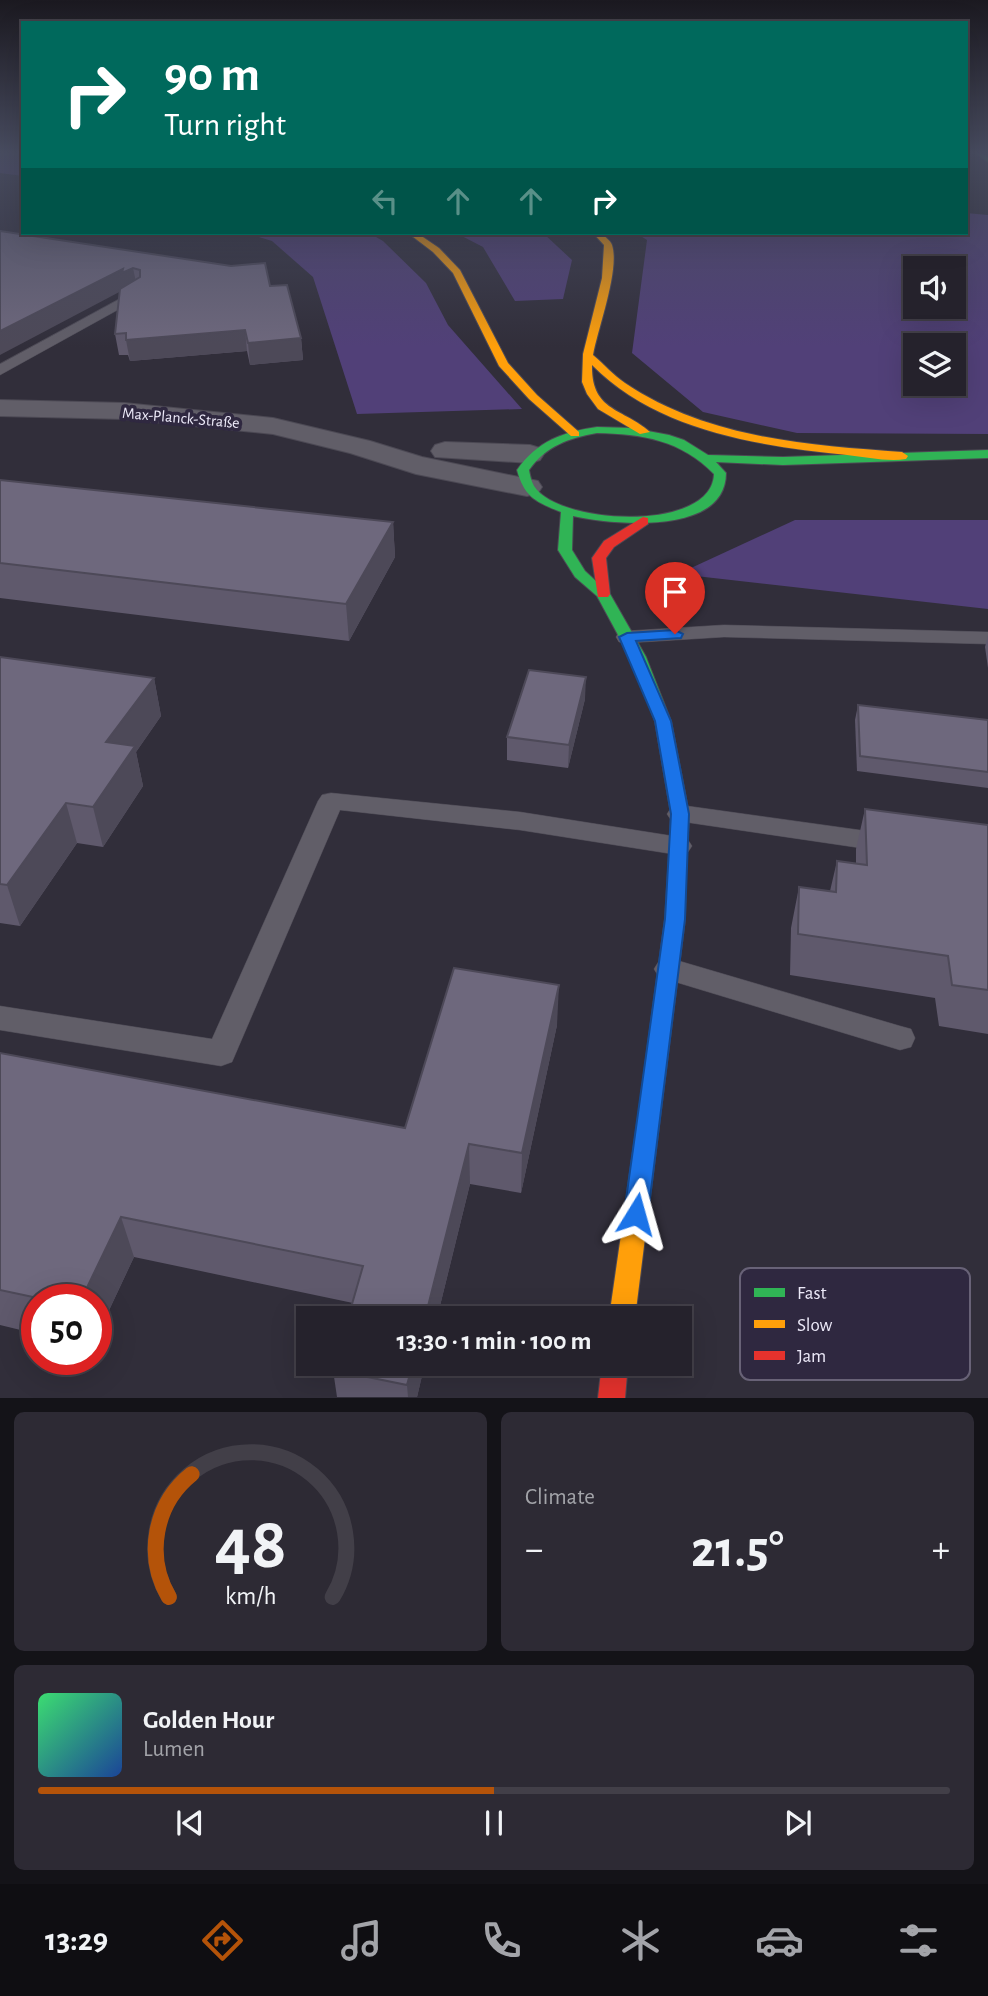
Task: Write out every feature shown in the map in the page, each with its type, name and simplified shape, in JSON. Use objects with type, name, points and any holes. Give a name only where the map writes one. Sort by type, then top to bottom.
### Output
[{"type":"main road","points":[[415,235],[436,250],[457,272],[503,365],[533,397],[575,434]]},
{"type":"main road","points":[[599,235],[608,245],[608,274],[595,316],[587,378],[591,393],[611,415],[644,432]]},
{"type":"main road","points":[[590,357],[606,376],[619,385],[657,407],[695,423],[750,438],[826,450],[902,456]]},
{"type":"main road","points":[[710,458],[725,489],[704,504],[686,512],[643,521],[604,520],[567,512],[550,505],[527,487],[523,470],[530,454],[556,439],[597,430],[644,432],[682,442],[710,458],[783,460],[988,454]]},
{"type":"main road","points":[[567,512],[565,550],[580,574],[603,594],[627,637],[663,721],[680,814],[669,969],[624,1306]]},
{"type":"main road","points":[[603,594],[599,558],[616,538],[643,521]]},
{"type":"main road","points":[[611,1398],[614,1376]]},
{"type":"street","name":"Max-Planck-Straße","points":[[0,408],[124,411],[216,418],[273,426],[360,447],[416,465],[527,487]]},
{"type":"street","name":"Max-Planck-Straße","points":[[360,447],[530,454]]},
{"type":"lane","points":[[0,370],[136,294]]},
{"type":"lane","points":[[627,637],[724,631],[988,638]]},
{"type":"lane","points":[[0,1018],[221,1053],[331,801],[520,821],[679,846]]},
{"type":"lane","points":[[680,814],[906,845]]},
{"type":"lane","points":[[669,969],[900,1038]]},
{"type":"shaded area","points":[[968,216],[988,216],[988,434],[797,433],[703,412],[632,353],[647,240],[639,235],[968,235]]},
{"type":"shaded area","points":[[252,235],[372,235],[383,241],[426,283],[448,325],[522,409],[357,414],[313,277],[272,241]]},
{"type":"shaded area","points":[[460,235],[545,235],[572,260],[563,299],[515,301],[483,247]]},
{"type":"shaded area","points":[[795,520],[988,520],[988,609],[678,574]]},
{"type":"building","points":[[0,231],[231,266],[265,263],[270,286],[287,285],[301,338],[248,343],[245,330],[126,340],[126,333],[115,334],[120,289],[140,277],[140,270],[133,268],[122,273],[123,269],[0,331]]},
{"type":"building","points":[[0,480],[393,522],[346,604],[0,563]]},
{"type":"building","points":[[0,657],[154,678],[106,742],[135,746],[93,807],[66,803],[7,885],[0,884]]},
{"type":"building","points":[[529,670],[586,677],[569,745],[507,737]]},
{"type":"building","points":[[858,705],[988,720],[988,772],[860,756]]},
{"type":"building","points":[[865,809],[988,825],[988,990],[952,985],[948,956],[798,934],[799,887],[836,892],[837,861],[867,865]]},
{"type":"building","points":[[454,968],[559,985],[522,1153],[469,1144],[428,1306],[351,1306],[363,1266],[121,1217],[89,1284],[21,1284],[21,1294],[0,1290],[0,1053],[405,1128]]},
{"type":"building","points":[[363,1376],[409,1376],[407,1385]]},
{"type":"traffic: fast","points":[[597,430],[632,431],[665,437],[680,443],[694,450],[720,473],[718,489],[704,504],[683,514],[627,520],[570,511],[546,502],[530,490],[523,470],[537,452],[564,437],[597,430]]},
{"type":"traffic: fast","points":[[710,458],[783,461],[988,454]]},
{"type":"traffic: fast","points":[[567,512],[565,550],[580,574],[603,594],[638,657],[663,721],[680,814],[677,871]]},
{"type":"traffic: slow","points":[[415,235],[436,250],[457,272],[503,364],[533,397],[575,434]]},
{"type":"traffic: slow","points":[[599,235],[608,245],[608,269],[588,354],[588,382],[592,394],[602,407],[644,432]]},
{"type":"traffic: slow","points":[[590,357],[618,383],[653,405],[721,431],[829,450],[902,456]]},
{"type":"traffic: slow","points":[[624,1306],[650,1110]]},
{"type":"traffic: jam","points":[[603,594],[599,558],[609,544],[643,521]]},
{"type":"traffic: jam","points":[[650,1110],[675,919],[677,871]]},
{"type":"traffic: jam","points":[[611,1398],[614,1376]]},
{"type":"route","points":[[636,1214],[675,919],[680,814],[663,721],[638,657],[627,637],[675,634]]}]
